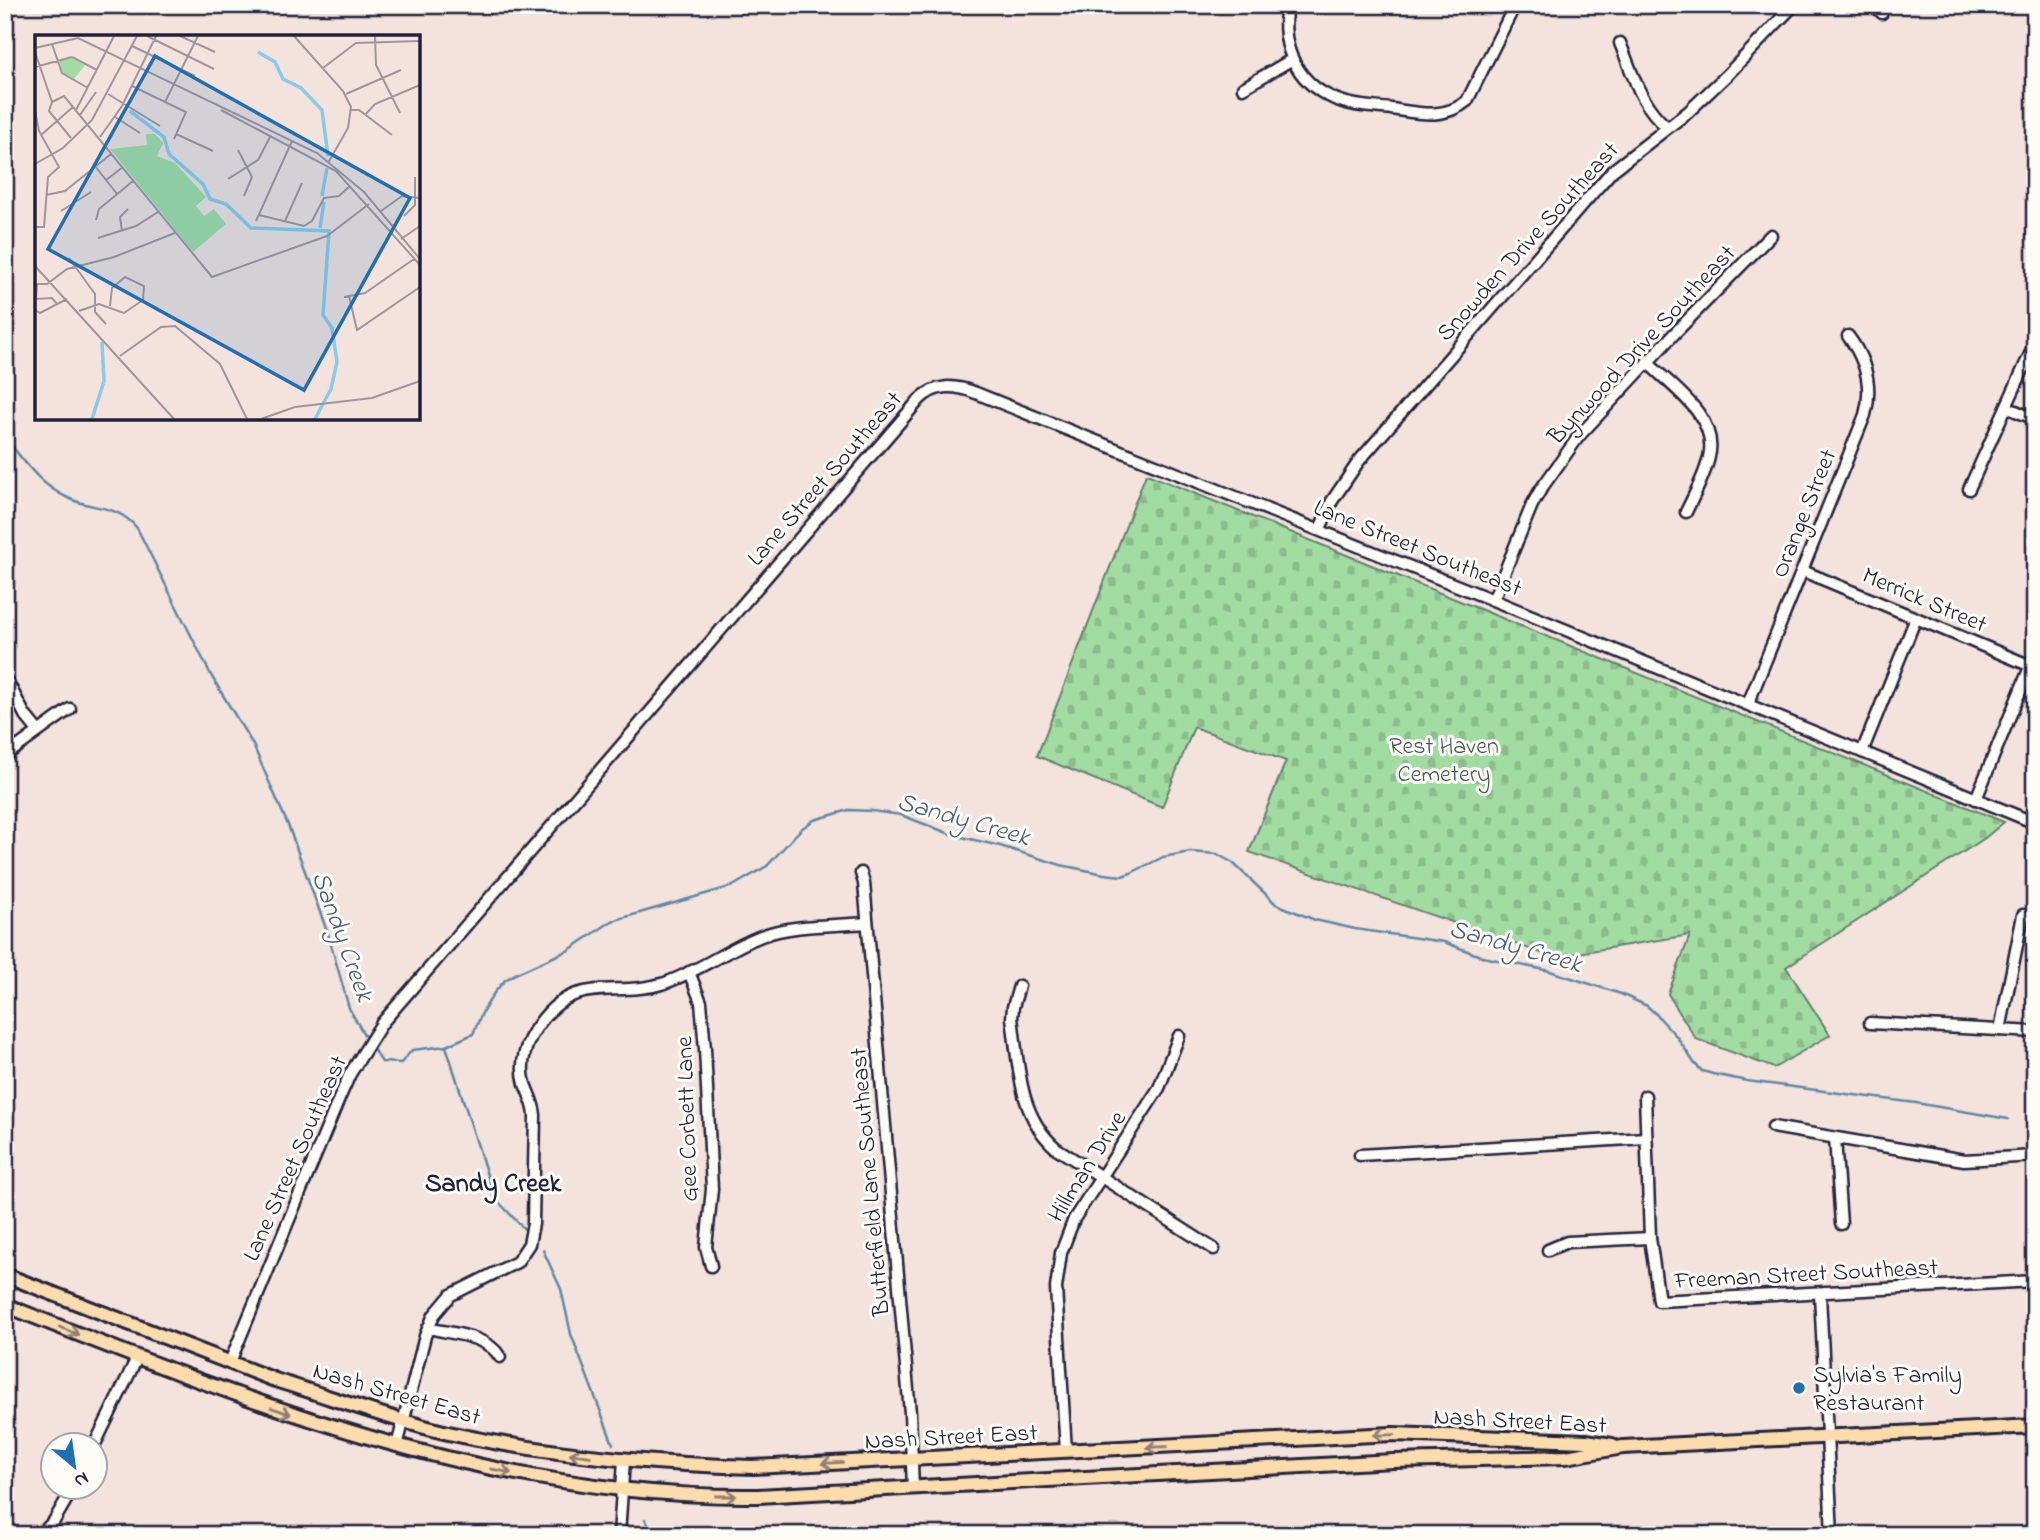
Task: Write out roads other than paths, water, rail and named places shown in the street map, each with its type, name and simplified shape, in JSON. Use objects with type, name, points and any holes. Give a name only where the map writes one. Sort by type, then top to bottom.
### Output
[{"type":"main road","name":"Nash Street East","points":[[5,1275],[275,1380],[405,1421],[443,1432],[546,1451],[624,1460],[752,1467],[1392,1434],[1586,1441],[1623,1447]]},
{"type":"main road","name":"Nash Street East","points":[[5,1305],[137,1358],[306,1420],[493,1470],[623,1491],[736,1496],[1393,1461],[1566,1457],[1623,1447]]},
{"type":"main road","points":[[1623,1447],[2035,1426]]},
{"type":"street","points":[[1287,5],[1285,26],[1291,60],[1317,88],[1330,98],[1346,103],[1429,115],[1445,114],[1462,105],[1474,90],[1515,5]]},
{"type":"street","name":"Snowden Drive Southeast","points":[[1320,529],[1332,501],[1359,461],[1612,171],[1727,75],[1794,5]]},
{"type":"street","points":[[1873,5],[1882,13]]},
{"type":"street","points":[[1620,43],[1644,103],[1667,127]]},
{"type":"street","points":[[1243,88],[1291,60]]},
{"type":"street","name":"Bynwood Drive Southeast","points":[[1493,600],[1541,489],[1579,436],[1771,234]]},
{"type":"street","name":"Orange Street","points":[[1748,705],[1867,408],[1869,390],[1866,370],[1857,348],[1847,336]]},
{"type":"street","points":[[1969,489],[2035,343]]},
{"type":"street","points":[[1647,362],[1701,415],[1710,434],[1710,456],[1686,512]]},
{"type":"street","name":"Lane Street Southeast","points":[[230,1362],[339,1099],[371,1039],[395,1006],[919,400],[934,388],[960,387],[976,393],[1320,529],[2035,823]]},
{"type":"street","points":[[2006,407],[2035,419]]},
{"type":"street","name":"Merrick Street","points":[[1803,571],[1916,618],[2033,660]]},
{"type":"street","points":[[1862,752],[1916,618]]},
{"type":"street","points":[[1976,799],[2033,660]]},
{"type":"street","points":[[5,677],[25,715],[38,732]]},
{"type":"street","points":[[5,756],[70,709]]},
{"type":"street","name":"Butterfield Lane Southeast","points":[[861,873],[910,1413],[913,1488]]},
{"type":"street","points":[[2000,1030],[2023,915]]},
{"type":"street","points":[[397,1446],[428,1328],[435,1315],[451,1295],[511,1265],[523,1255],[529,1244],[533,1224],[535,1115],[534,1104],[524,1080],[523,1065],[527,1045],[554,1006],[582,992],[640,988],[667,982],[765,934],[789,929],[867,923]]},
{"type":"street","name":"Gee Corbett Lane","points":[[690,972],[701,1002],[705,1049],[712,1189],[706,1247],[711,1266]]},
{"type":"street","points":[[1019,986],[1012,1018],[1024,1097],[1037,1129],[1056,1148],[1214,1249]]},
{"type":"street","points":[[1870,1023],[2035,1032]]},
{"type":"street","name":"Hillman Drive","points":[[1066,1451],[1056,1288],[1057,1270],[1066,1236],[1159,1088],[1179,1035]]},
{"type":"street","name":"Freeman Street Southeast","points":[[1645,1096],[1650,1238],[1659,1301],[2035,1281]]},
{"type":"street","points":[[1773,1127],[1964,1160],[2035,1156]]},
{"type":"street","points":[[1360,1155],[1646,1138]]},
{"type":"street","points":[[1835,1138],[1841,1224]]},
{"type":"street","points":[[1548,1250],[1567,1242],[1650,1238]]},
{"type":"street","points":[[1820,1294],[1832,1535]]},
{"type":"street","points":[[428,1328],[485,1342],[495,1348],[500,1357]]},
{"type":"street","points":[[101,1432],[137,1358]]},
{"type":"street","points":[[619,1535],[624,1460]]},
{"type":"street","points":[[40,1535],[54,1521],[65,1502]]},
{"type":"waterway","name":"Sandy Creek","points":[[5,438],[48,486],[77,502],[120,514],[137,528],[212,677],[253,745],[288,825],[328,934],[349,1008],[367,1040]]},
{"type":"waterway","name":"Sandy Creek","points":[[370,1045],[382,1062],[401,1063],[412,1050],[446,1046],[473,1034],[494,993],[505,980],[515,974],[569,950],[612,921],[733,886],[767,866],[801,829],[814,820],[849,810],[872,811],[901,815],[953,835],[1104,874],[1122,876],[1163,857],[1190,852],[1217,854],[1233,863],[1276,904],[1315,920],[1355,929],[1444,942],[1483,957],[1550,971],[1621,994],[1647,1006],[1657,1015],[1702,1071],[1747,1081],[1916,1103],[2008,1119]]},
{"type":"waterway","points":[[446,1046],[494,1197],[526,1231]]},
{"type":"waterway","points":[[543,1250],[561,1289],[571,1334],[613,1444]]},
{"type":"waterway","points":[[645,1519],[654,1535]]},
{"type":"place","name":"Sylvia's Family Restaurant","points":[[1799,1388]]},
{"type":"district","name":"Sandy Creek","points":[[493,1182]]},
{"type":"park label","name":"Rest Haven Cemetery","points":[[1444,759]]}]
